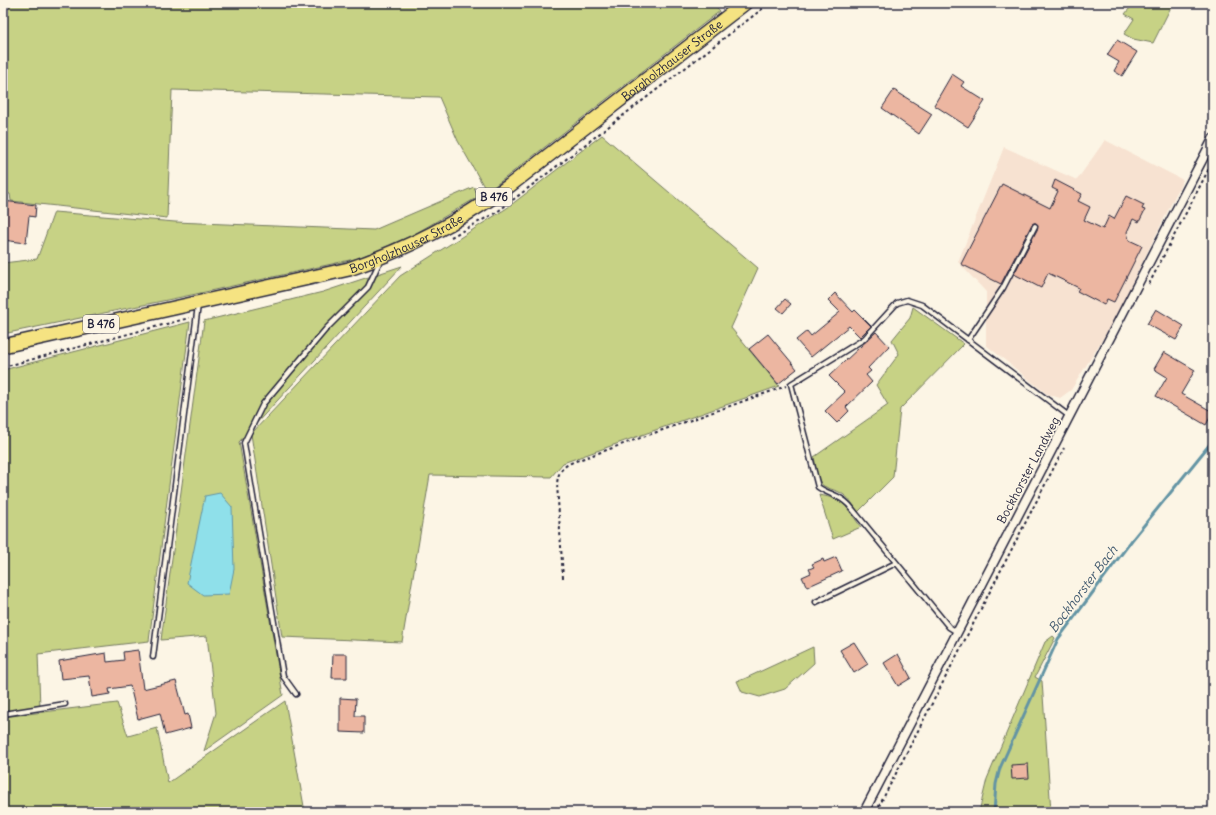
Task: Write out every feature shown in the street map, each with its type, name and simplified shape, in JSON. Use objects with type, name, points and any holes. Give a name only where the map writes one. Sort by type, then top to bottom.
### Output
[{"type":"main road","name":"Borgholzhauser Straße","points":[[3,346],[198,302],[314,278],[349,269],[381,258],[425,238],[477,209],[509,186],[745,3]]},
{"type":"street","name":"Bockhorster Landweg","points":[[864,812],[1213,139]]},
{"type":"lane","points":[[968,340],[1004,288],[1035,226]]},
{"type":"lane","points":[[296,694],[283,676],[244,443],[263,404],[326,329],[368,287],[381,258]]},
{"type":"lane","points":[[957,632],[949,627],[842,497],[824,491],[818,487],[791,384],[864,339],[897,303],[907,300],[922,305],[1069,416]]},
{"type":"lane","points":[[153,657],[198,302]]},
{"type":"lane","points":[[816,602],[896,563]]},
{"type":"lane","points":[[3,714],[65,704]]},
{"type":"path","points":[[450,238],[497,212],[770,3]]},
{"type":"path","points":[[1147,289],[1213,161]]},
{"type":"path","points":[[3,367],[197,316]]},
{"type":"path","points":[[563,578],[557,484],[558,476],[562,469],[573,462],[791,384]]},
{"type":"path","points":[[876,812],[1066,444]]},
{"type":"shaded area","points":[[1105,140],[1183,180],[1112,324],[1071,390],[1060,398],[1047,394],[986,345],[986,292],[958,262],[1004,147],[1077,180]]},
{"type":"green space","points":[[12,3],[713,3],[720,11],[487,192],[458,141],[439,97],[172,90],[167,218],[11,201],[10,194],[3,193],[3,11]]},
{"type":"green space","points":[[1134,3],[1173,3],[1153,43],[1133,39],[1124,34],[1134,19],[1125,14]]},
{"type":"green space","points":[[602,135],[758,268],[731,328],[779,386],[563,463],[551,477],[430,475],[402,642],[282,637],[251,434],[400,276],[507,208]]},
{"type":"green space","points":[[474,187],[478,197],[413,235],[359,258],[3,334],[3,263],[37,259],[54,212],[175,222],[374,230]]},
{"type":"green space","points":[[402,266],[239,442],[283,695],[204,751],[216,713],[207,636],[161,640],[204,321],[323,292]]},
{"type":"green space","points":[[913,307],[964,344],[900,409],[893,477],[858,512],[852,503],[841,493],[827,488],[820,482],[814,457],[888,405],[876,385],[899,354],[892,340],[910,318]]},
{"type":"green space","points":[[190,322],[149,641],[38,654],[40,707],[3,712],[3,370]]},
{"type":"green space","points":[[819,495],[834,499],[844,505],[861,527],[833,539]]},
{"type":"green space","points":[[1053,636],[1055,638],[1035,677],[1042,681],[1051,812],[979,812],[987,779],[1045,642]]},
{"type":"green space","points":[[813,647],[814,663],[785,689],[760,697],[742,692],[737,681]]},
{"type":"green space","points":[[285,701],[305,812],[3,812],[3,717],[117,703],[128,736],[157,728],[168,783]]},
{"type":"water","points":[[220,493],[232,507],[234,569],[229,594],[203,595],[187,583],[205,496]]},
{"type":"building","points":[[1117,40],[1137,52],[1122,76],[1114,71],[1119,62],[1107,55]]},
{"type":"building","points":[[952,74],[964,82],[961,86],[985,101],[968,127],[934,105]]},
{"type":"building","points":[[894,90],[932,114],[919,134],[882,108]]},
{"type":"building","points":[[1055,180],[1082,194],[1078,201],[1090,207],[1084,220],[1103,229],[1109,216],[1114,219],[1126,196],[1144,205],[1142,209],[1145,210],[1139,222],[1133,219],[1127,232],[1129,240],[1142,246],[1114,302],[1107,299],[1104,305],[1077,291],[1079,288],[1048,273],[1041,288],[1014,274],[1038,228],[1036,223],[1032,224],[1001,284],[961,264],[1002,184],[1050,208],[1058,191],[1052,188]]},
{"type":"building","points":[[3,201],[36,205],[35,217],[29,216],[26,243],[3,240]]},
{"type":"building","points":[[835,293],[853,312],[855,310],[871,326],[860,337],[849,326],[811,357],[796,340],[807,331],[811,336],[840,312],[828,300]]},
{"type":"building","points":[[785,299],[791,304],[783,313],[777,308]]},
{"type":"building","points":[[1156,309],[1184,326],[1176,340],[1147,324]]},
{"type":"building","points":[[876,332],[889,346],[868,368],[871,371],[866,375],[872,382],[846,407],[849,411],[837,423],[825,411],[845,392],[829,376]]},
{"type":"building","points":[[768,334],[797,369],[778,384],[749,349]]},
{"type":"building","points":[[1164,352],[1195,370],[1181,394],[1213,412],[1206,425],[1156,396],[1167,377],[1154,369]]},
{"type":"building","points":[[836,557],[842,571],[807,587],[802,577],[811,573],[809,569],[814,567],[812,564],[823,559],[824,562]]},
{"type":"building","points":[[854,642],[868,664],[854,673],[840,650]]},
{"type":"building","points":[[138,650],[143,689],[176,681],[185,715],[188,714],[191,728],[165,735],[160,713],[138,719],[130,686],[109,689],[110,694],[92,697],[89,676],[61,679],[59,661],[106,653],[107,662],[124,660],[123,652]]},
{"type":"building","points":[[333,654],[347,654],[347,678],[332,678]]},
{"type":"building","points":[[898,654],[911,678],[898,686],[884,663]]},
{"type":"building","points":[[340,698],[356,699],[355,716],[364,716],[364,733],[340,732]]},
{"type":"building","points":[[1028,764],[1029,778],[1012,779],[1011,765]]},
{"type":"waterway","name":"Bockhorster Bach","points":[[994,812],[996,784],[1000,768],[1058,639],[1132,540],[1210,444]]}]
